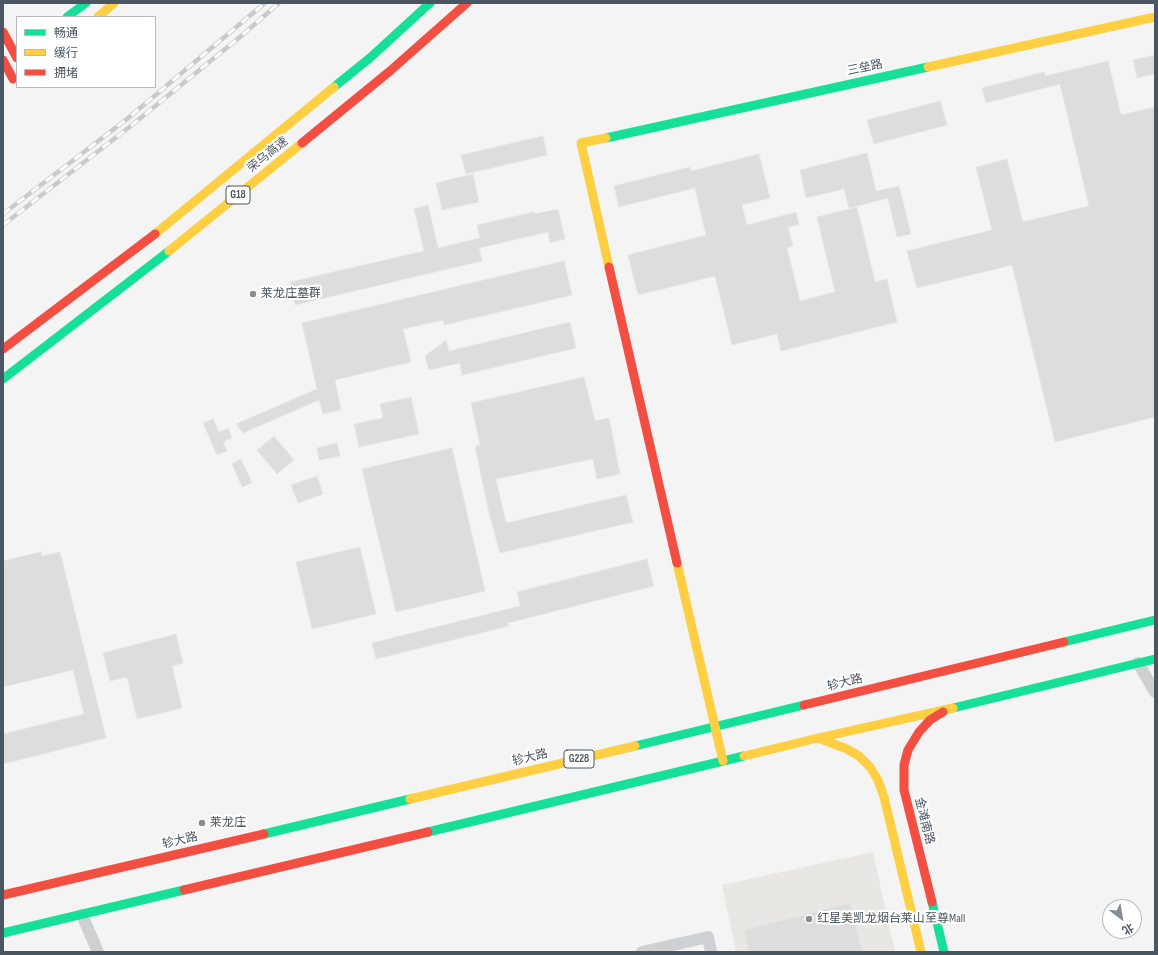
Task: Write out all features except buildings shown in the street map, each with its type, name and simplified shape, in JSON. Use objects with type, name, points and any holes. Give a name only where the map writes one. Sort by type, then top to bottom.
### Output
[{"type":"main road","points":[[68,16],[86,3]]},
{"type":"main road","points":[[99,16],[114,3]]},
{"type":"main road","name":"荣乌高速","points":[[3,349],[161,229],[371,57],[430,3]]},
{"type":"main road","name":"荣乌高速","points":[[3,379],[161,258],[390,71],[467,3]]},
{"type":"main road","name":"三垒路","points":[[715,726],[581,143],[1155,17]]},
{"type":"main road","points":[[3,32],[16,53]]},
{"type":"main road","points":[[13,79],[4,63],[16,56]]},
{"type":"main road","name":"轸大路","points":[[3,895],[1155,620]]},
{"type":"main road","points":[[3,933],[818,738],[946,710],[1155,659]]},
{"type":"main road","name":"金滩南路","points":[[944,952],[904,790],[904,765],[908,750],[918,732],[930,720],[946,710]]},
{"type":"main road","points":[[715,726],[723,761]]},
{"type":"main road","points":[[818,738],[859,756],[870,767],[878,780],[884,797],[921,952]]},
{"type":"street","points":[[1138,663],[1155,692]]},
{"type":"street","points":[[82,915],[98,952]]},
{"type":"street","points":[[642,952],[708,937],[711,952]]},
{"type":"shaded area","name":"红星美凯龙烟台莱山至尊Mall","points":[[873,852],[895,952],[736,952],[722,885]]},
{"type":"railway","points":[[3,214],[127,119],[265,3]]},
{"type":"railway","points":[[3,225],[132,125],[240,37],[279,3]]},
{"type":"traffic: fast","points":[[68,16],[86,3]]},
{"type":"traffic: fast","points":[[334,87],[371,57],[430,3]]},
{"type":"traffic: fast","points":[[606,138],[928,67]]},
{"type":"traffic: fast","points":[[3,379],[169,251]]},
{"type":"traffic: fast","points":[[1064,642],[1155,620]]},
{"type":"traffic: fast","points":[[953,708],[1155,659]]},
{"type":"traffic: fast","points":[[635,746],[804,705]]},
{"type":"traffic: fast","points":[[428,832],[744,756]]},
{"type":"traffic: fast","points":[[264,834],[410,799]]},
{"type":"traffic: fast","points":[[3,933],[184,890]]},
{"type":"traffic: fast","points":[[932,902],[944,952]]},
{"type":"traffic: slow","points":[[99,16],[114,3]]},
{"type":"traffic: slow","points":[[928,67],[1155,17]]},
{"type":"traffic: slow","points":[[155,234],[334,87]]},
{"type":"traffic: slow","points":[[606,138],[581,143],[609,267]]},
{"type":"traffic: slow","points":[[169,251],[302,143]]},
{"type":"traffic: slow","points":[[677,563],[723,761]]},
{"type":"traffic: slow","points":[[744,756],[953,708]]},
{"type":"traffic: slow","points":[[818,738],[847,749],[859,756],[870,767],[878,780],[884,797],[921,952]]},
{"type":"traffic: slow","points":[[410,799],[635,746]]},
{"type":"traffic: jam","points":[[302,143],[390,71],[467,3]]},
{"type":"traffic: jam","points":[[3,32],[16,56]]},
{"type":"traffic: jam","points":[[3,60],[13,79]]},
{"type":"traffic: jam","points":[[3,349],[155,234]]},
{"type":"traffic: jam","points":[[609,267],[677,563]]},
{"type":"traffic: jam","points":[[804,705],[1064,642]]},
{"type":"traffic: jam","points":[[932,902],[904,790],[904,765],[908,750],[919,732],[930,720],[943,712]]},
{"type":"traffic: jam","points":[[184,890],[428,832]]},
{"type":"traffic: jam","points":[[3,895],[264,834]]},
{"type":"place","name":"莱龙庄墓群","points":[[253,294]]},
{"type":"place","name":"莱龙庄","points":[[202,823]]},
{"type":"place","name":"红星美凯龙烟台莱山至尊Mall","points":[[809,919]]}]
